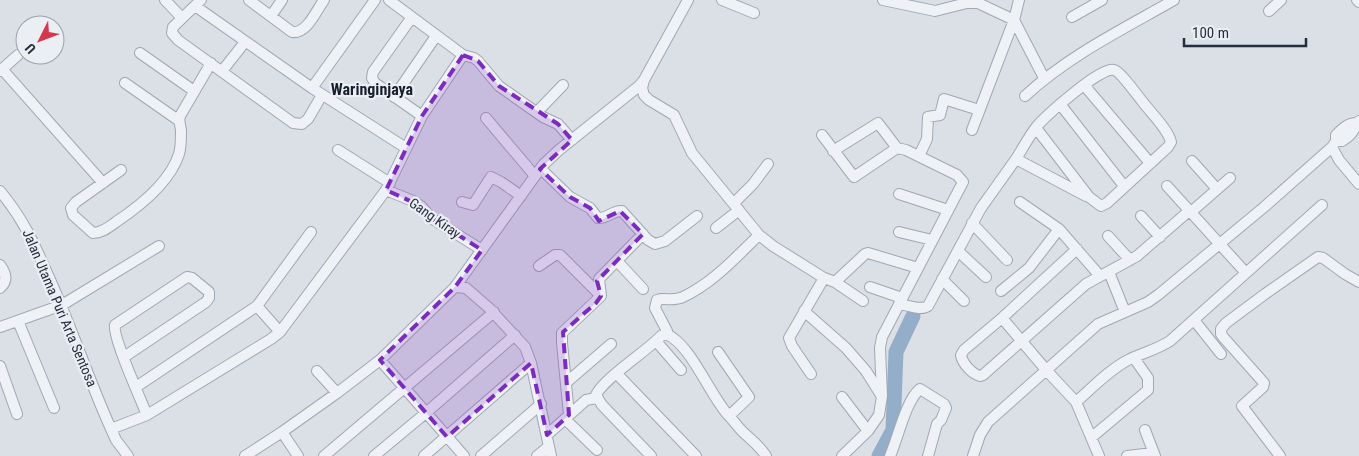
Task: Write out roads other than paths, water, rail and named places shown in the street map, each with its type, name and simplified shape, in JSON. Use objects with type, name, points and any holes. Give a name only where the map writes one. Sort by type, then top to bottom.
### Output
[{"type":"street","points":[[165,0],[182,18]]},
{"type":"street","points":[[271,16],[282,0]]},
{"type":"street","points":[[251,1],[292,32],[300,32],[324,0]]},
{"type":"street","points":[[312,88],[375,0]]},
{"type":"street","points":[[390,0],[463,55],[478,61],[499,86],[536,112],[558,124],[572,140]]},
{"type":"street","points":[[245,456],[382,362],[455,287],[538,172],[572,140],[630,95],[644,80],[688,0]]},
{"type":"street","points":[[722,0],[754,13]]},
{"type":"street","points":[[883,0],[934,11],[967,3],[978,3],[1014,20],[1044,78]]},
{"type":"street","points":[[972,130],[1014,20],[1019,0]]},
{"type":"street","points":[[1072,17],[1102,0]]},
{"type":"street","points":[[1025,96],[1044,78],[1090,47],[1174,0]]},
{"type":"street","points":[[1269,11],[1282,0]]},
{"type":"street","points":[[322,94],[308,119],[302,124],[293,123],[175,37],[172,32],[173,28],[198,3],[245,42],[312,88],[322,94],[406,148]]},
{"type":"street","points":[[412,17],[372,75],[375,83],[422,116]]},
{"type":"street","points":[[394,97],[436,36]]},
{"type":"street","points":[[222,71],[245,42]]},
{"type":"street","points":[[140,53],[194,91]]},
{"type":"street","points":[[111,429],[147,415],[280,332],[388,187],[422,116],[463,55]]},
{"type":"street","points":[[15,58],[1,70],[103,183]]},
{"type":"street","points":[[178,120],[211,62]]},
{"type":"street","points":[[870,288],[902,302],[925,308],[928,306],[972,223],[1036,128],[1060,104],[1107,70],[1116,71],[1170,138],[1171,142],[1168,147],[1104,205],[1098,205],[1089,198],[1016,159]]},
{"type":"street","points":[[644,80],[642,88],[644,95],[674,115],[692,153],[759,235],[772,246],[824,278],[835,282],[863,301]]},
{"type":"street","points":[[121,170],[76,202],[71,208],[73,215],[92,233],[103,231],[133,211],[151,195],[162,182],[179,154],[181,129],[178,120],[125,83]]},
{"type":"street","points":[[536,112],[563,85]]},
{"type":"street","points":[[1084,85],[1150,163]]},
{"type":"street","points":[[919,156],[927,139],[928,117],[940,116],[944,99],[979,110]]},
{"type":"street","points":[[1060,104],[1124,186]]},
{"type":"street","points":[[486,118],[538,172],[570,197],[590,208],[598,218],[604,218],[618,211],[622,212],[652,243],[658,244],[697,216]]},
{"type":"street","points":[[1358,122],[1349,123],[1336,134],[1334,144],[1338,160],[1359,184]]},
{"type":"street","points":[[833,151],[878,123],[896,148]]},
{"type":"street","points":[[1036,128],[1089,198]]},
{"type":"street","points":[[822,135],[854,177],[896,148],[919,156],[957,175],[963,180],[963,185],[932,240],[881,343],[882,396],[879,414],[868,431],[842,456]]},
{"type":"street","points":[[973,456],[980,435],[988,422],[1098,324],[1148,302],[1158,295],[1334,144]]},
{"type":"street","name":"Gang Kiray","points":[[338,150],[388,187],[421,206],[431,218],[482,250]]},
{"type":"street","points":[[1192,161],[1217,189]]},
{"type":"street","points":[[716,228],[736,206],[768,164]]},
{"type":"street","points":[[462,202],[474,205],[490,178],[501,182],[521,196]]},
{"type":"street","points":[[1077,249],[962,352],[962,360],[974,374],[980,376],[983,374],[1086,284],[1130,260],[1230,178]]},
{"type":"street","points":[[1167,186],[1246,273]]},
{"type":"street","name":"Jalan Utama Puri Arta Sentosa","points":[[0,191],[24,222],[62,305],[111,429],[116,440],[128,456]]},
{"type":"street","points":[[899,194],[948,210]]},
{"type":"street","points":[[1020,202],[1059,229],[1104,274],[1125,312]]},
{"type":"street","points":[[1076,402],[1118,366],[1158,348],[1194,320],[1322,205]]},
{"type":"street","points":[[1142,216],[1160,236]]},
{"type":"street","points":[[972,223],[1007,260]]},
{"type":"street","points":[[1001,291],[1029,268],[1059,229]]},
{"type":"street","points":[[136,387],[257,306],[311,232]]},
{"type":"street","points":[[898,232],[932,240]]},
{"type":"street","points":[[601,296],[598,280],[643,234]]},
{"type":"street","points":[[666,334],[667,331],[655,308],[657,300],[662,298],[672,300],[680,298],[700,288],[722,271],[759,235]]},
{"type":"street","points":[[1108,236],[1130,260]]},
{"type":"street","points":[[0,328],[62,305],[159,246]]},
{"type":"street","points":[[958,251],[986,277]]},
{"type":"street","points":[[835,282],[864,254],[868,253],[918,268]]},
{"type":"street","points":[[539,266],[555,255],[560,256],[601,296]]},
{"type":"street","points":[[1280,456],[1242,406],[1264,386],[1264,383],[1224,338],[1221,334],[1221,329],[1226,323],[1265,294],[1318,257],[1324,258],[1345,274],[1359,280],[1359,271]]},
{"type":"street","points":[[617,261],[643,289]]},
{"type":"street","points":[[0,265],[6,279],[0,288]]},
{"type":"street","points":[[124,357],[206,302],[210,296],[207,290],[192,278],[187,277],[117,323],[114,330],[124,357],[147,415]]},
{"type":"street","points":[[812,374],[792,346],[790,335],[824,278]]},
{"type":"street","points":[[942,280],[964,301]]},
{"type":"street","points":[[455,287],[466,288],[494,312],[525,347],[531,362],[550,451],[537,456]]},
{"type":"street","points":[[597,450],[567,417],[567,382],[562,333],[601,296]]},
{"type":"street","points":[[257,306],[280,332]]},
{"type":"street","points":[[804,311],[846,348],[866,371],[882,396]]},
{"type":"street","points":[[324,456],[494,312]]},
{"type":"street","points":[[1002,318],[1046,371],[1076,402],[1099,456]]},
{"type":"street","points":[[1194,320],[1221,354]]},
{"type":"street","points":[[18,321],[54,408]]},
{"type":"street","points":[[596,398],[599,390],[666,334]]},
{"type":"street","points":[[666,334],[673,337],[686,351],[729,416],[743,432],[756,442],[766,456]]},
{"type":"street","points":[[374,456],[515,335]]},
{"type":"street","points":[[656,341],[681,370]]},
{"type":"street","points":[[567,382],[611,344]]},
{"type":"street","points":[[718,352],[749,397],[729,416]]},
{"type":"street","points":[[1092,437],[1148,390],[1148,378],[1134,358]]},
{"type":"street","points":[[382,362],[464,456]]},
{"type":"street","points":[[424,456],[448,437],[531,362]]},
{"type":"street","points":[[0,366],[17,414]]},
{"type":"street","points":[[317,371],[337,393]]},
{"type":"street","points":[[617,374],[696,456]]},
{"type":"street","points":[[890,456],[905,414],[920,388],[944,404],[946,408],[942,420],[938,424],[928,456]]},
{"type":"street","points":[[842,397],[868,431]]},
{"type":"street","points":[[547,435],[586,400],[596,398]]},
{"type":"street","points":[[596,398],[647,455]]},
{"type":"street","points":[[481,456],[541,404]]},
{"type":"street","points":[[1127,456],[1154,454],[1145,430]]},
{"type":"street","points":[[282,432],[298,456]]},
{"type":"waterway","points":[[879,456],[893,430],[896,352],[913,316]]},
{"type":"district","name":"Waringinjaya","points":[[372,89]]}]
